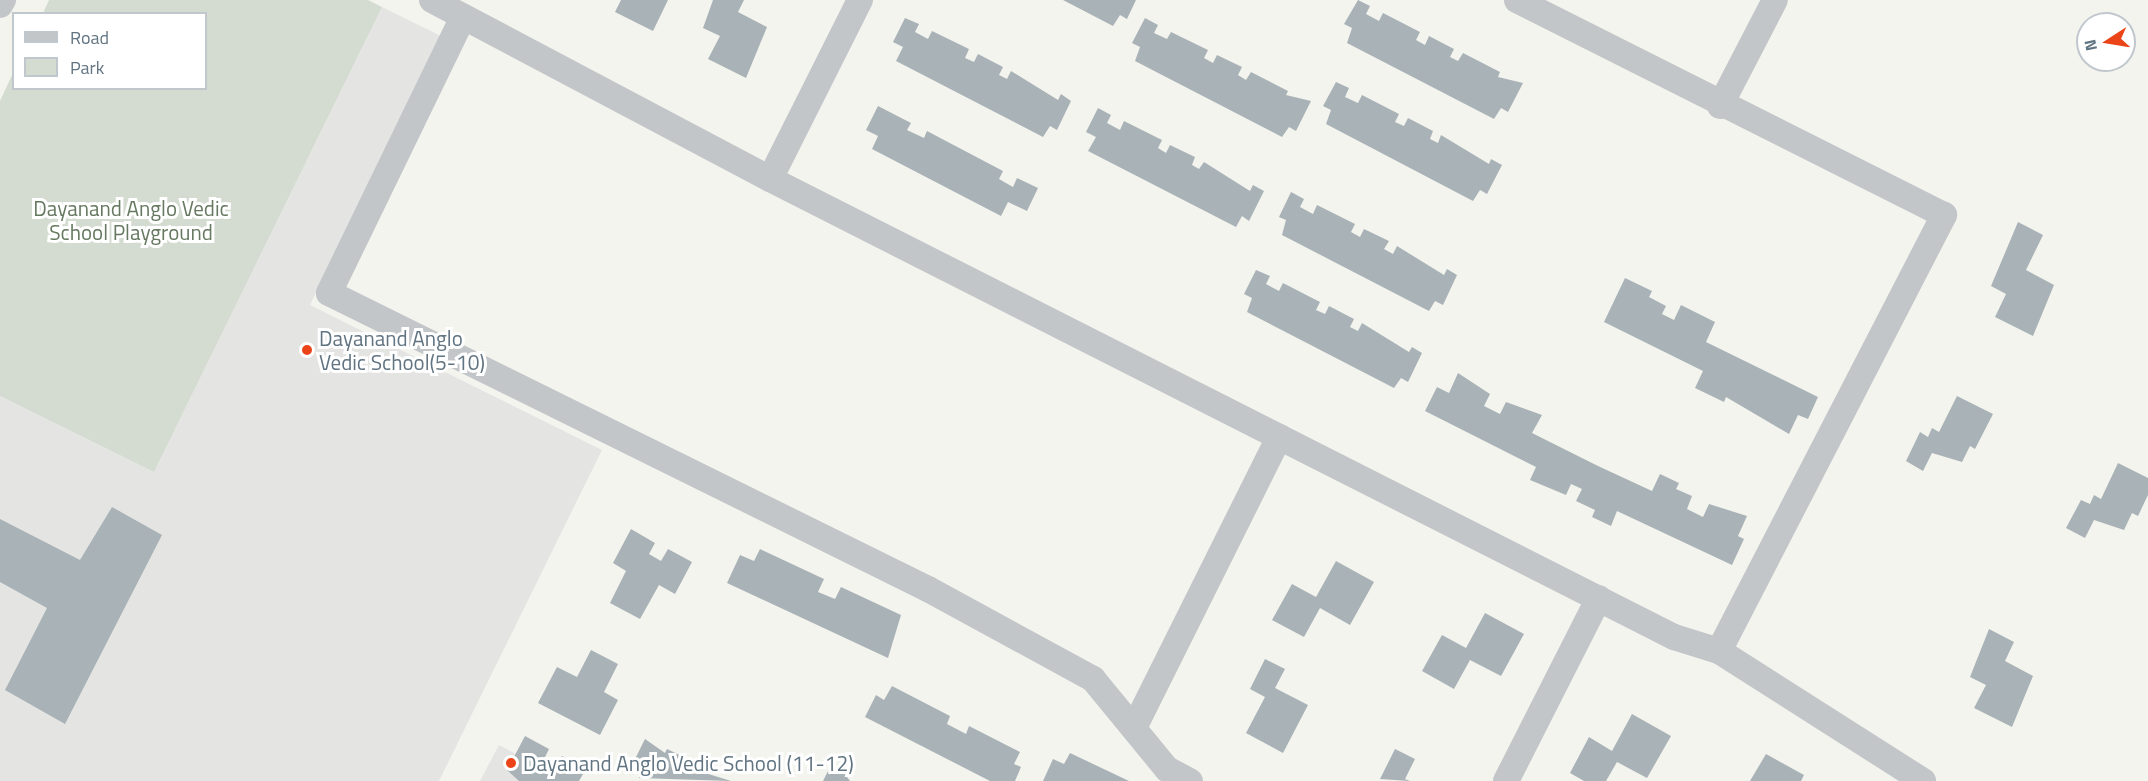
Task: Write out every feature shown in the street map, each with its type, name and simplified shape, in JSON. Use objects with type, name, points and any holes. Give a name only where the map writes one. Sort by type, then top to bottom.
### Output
[{"type":"street","points":[[0,5],[3,0]]},
{"type":"street","points":[[432,0],[770,179],[1674,637],[1719,651],[1923,781]]},
{"type":"street","points":[[770,179],[860,0]]},
{"type":"street","points":[[1517,0],[1720,106],[1944,215],[1719,651]]},
{"type":"street","points":[[1720,106],[1775,0]]},
{"type":"street","points":[[463,17],[329,293],[938,595],[1093,679],[1135,726],[1164,775],[1190,781]]},
{"type":"street","points":[[1135,726],[1279,436]]},
{"type":"street","points":[[1506,781],[1599,598]]},
{"type":"shaded area","name":"Dayanand Anglo Vedic School(5-10)","points":[[382,7],[441,36],[310,305],[602,450],[439,781],[0,781],[0,396],[154,472]]},
{"type":"shaded area","name":"Dayanand Anglo Vedic School (11-12)","points":[[499,745],[568,781],[480,781]]},
{"type":"green space","name":"Dayanand Anglo Vedic School Playground","points":[[49,0],[368,0],[382,7],[154,472],[0,396],[0,101],[12,75],[12,90],[207,90],[207,12],[43,12]]},
{"type":"building","points":[[621,0],[668,0],[653,31],[615,12]]},
{"type":"building","points":[[713,0],[744,0],[738,12],[767,27],[746,78],[708,59],[720,36],[703,28]]},
{"type":"building","points":[[1063,0],[1136,0],[1127,19],[1120,15],[1113,26]]},
{"type":"building","points":[[1358,0],[1370,6],[1366,14],[1379,21],[1383,13],[1420,32],[1416,40],[1425,45],[1429,36],[1454,49],[1450,57],[1458,61],[1463,53],[1500,72],[1498,77],[1523,83],[1508,112],[1501,108],[1494,119],[1347,43],[1352,28],[1344,24]]},
{"type":"building","points":[[905,18],[919,24],[915,32],[928,39],[932,31],[969,49],[965,58],[974,62],[978,54],[1003,67],[999,75],[1007,79],[1011,71],[1058,100],[1061,94],[1071,101],[1057,130],[1050,126],[1043,137],[896,61],[903,47],[893,42]]},
{"type":"building","points":[[1145,18],[1158,25],[1154,33],[1167,39],[1171,32],[1208,50],[1204,58],[1213,63],[1217,55],[1242,67],[1238,75],[1246,80],[1251,72],[1288,91],[1286,95],[1311,101],[1296,131],[1289,127],[1282,137],[1135,61],[1140,47],[1132,43]]},
{"type":"building","points":[[1336,82],[1349,88],[1345,97],[1358,103],[1362,95],[1399,114],[1395,122],[1404,126],[1408,118],[1433,131],[1430,139],[1438,143],[1441,135],[1489,164],[1491,159],[1502,165],[1487,194],[1480,190],[1473,201],[1326,124],[1331,110],[1323,106]]},
{"type":"building","points":[[878,106],[911,123],[907,130],[924,138],[927,131],[1003,171],[999,179],[1013,187],[1017,178],[1038,188],[1027,211],[1008,202],[1001,216],[872,149],[878,136],[866,130]]},
{"type":"building","points":[[1098,108],[1111,115],[1107,123],[1120,130],[1124,121],[1162,140],[1158,148],[1166,153],[1170,145],[1195,157],[1192,165],[1199,169],[1204,162],[1250,191],[1253,185],[1264,191],[1249,221],[1242,216],[1236,227],[1088,151],[1096,137],[1086,132]]},
{"type":"building","points":[[1291,192],[1304,199],[1300,207],[1313,214],[1317,205],[1355,224],[1351,232],[1360,237],[1364,229],[1389,241],[1384,249],[1393,254],[1397,246],[1444,275],[1447,269],[1457,275],[1443,305],[1435,301],[1429,311],[1282,235],[1286,220],[1279,217]]},
{"type":"building","points":[[2018,222],[2043,235],[2026,270],[2054,285],[2033,336],[1995,317],[2006,294],[1991,286]]},
{"type":"building","points":[[1256,270],[1270,276],[1266,284],[1279,291],[1283,283],[1320,302],[1316,310],[1325,314],[1329,306],[1354,319],[1350,327],[1358,331],[1362,323],[1409,352],[1412,347],[1422,353],[1408,382],[1401,378],[1394,388],[1247,312],[1252,298],[1244,294]]},
{"type":"building","points":[[1625,278],[1652,291],[1649,297],[1666,306],[1662,314],[1674,320],[1681,305],[1715,322],[1706,342],[1818,397],[1808,419],[1798,415],[1789,434],[1726,397],[1724,402],[1695,388],[1703,371],[1604,322]]},
{"type":"building","points":[[1458,373],[1490,394],[1484,406],[1500,414],[1506,402],[1542,415],[1532,433],[1598,466],[1652,491],[1660,474],[1679,483],[1676,489],[1692,496],[1687,509],[1703,517],[1709,504],[1747,516],[1738,536],[1744,539],[1732,565],[1617,511],[1611,526],[1592,517],[1595,510],[1576,501],[1582,489],[1571,484],[1566,495],[1530,480],[1536,467],[1425,411],[1437,387],[1449,393]]},
{"type":"building","points":[[1957,396],[1993,414],[1975,449],[1970,446],[1962,462],[1932,453],[1923,471],[1906,461],[1920,432],[1928,437],[1932,428],[1939,432]]},
{"type":"building","points":[[2118,463],[2148,478],[2148,495],[2138,516],[2132,513],[2124,530],[2094,520],[2085,538],[2066,528],[2081,500],[2090,504],[2094,495],[2101,499]]},
{"type":"building","points":[[112,507],[162,535],[65,724],[5,690],[47,608],[0,582],[0,519],[80,560]]},
{"type":"building","points":[[631,529],[655,543],[649,554],[661,561],[668,549],[692,562],[675,594],[659,585],[640,619],[610,603],[626,571],[613,563]]},
{"type":"building","points":[[760,549],[824,579],[818,592],[835,599],[841,587],[901,615],[888,658],[727,583],[740,555],[754,561]]},
{"type":"building","points":[[1336,561],[1374,582],[1350,625],[1320,608],[1304,637],[1272,620],[1292,584],[1316,597]]},
{"type":"building","points":[[1485,613],[1524,634],[1501,676],[1470,660],[1454,689],[1422,671],[1442,635],[1466,648]]},
{"type":"building","points":[[1989,629],[2014,642],[2005,661],[2033,676],[2012,727],[1974,708],[1986,685],[1970,677]]},
{"type":"building","points":[[591,650],[618,664],[604,692],[618,700],[600,735],[538,703],[557,667],[577,677]]},
{"type":"building","points":[[1265,659],[1285,669],[1275,688],[1308,705],[1283,753],[1246,733],[1265,697],[1250,689]]},
{"type":"building","points":[[892,686],[950,716],[947,724],[966,734],[969,726],[1020,752],[1014,764],[1021,767],[1015,781],[990,781],[865,717],[876,695],[884,700]]},
{"type":"building","points":[[1632,714],[1671,736],[1647,778],[1617,762],[1606,781],[1584,781],[1570,773],[1589,737],[1612,751]]},
{"type":"building","points":[[525,736],[549,749],[543,761],[555,768],[562,756],[586,769],[579,781],[519,781],[507,770]]},
{"type":"building","points":[[645,739],[665,753],[667,749],[705,767],[702,772],[731,781],[639,778],[645,765],[635,759]]},
{"type":"building","points":[[1395,749],[1415,759],[1405,779],[1410,781],[1380,779]]},
{"type":"building","points":[[1070,753],[1129,781],[1043,781],[1053,759],[1064,764]]},
{"type":"building","points":[[1766,754],[1804,775],[1801,781],[1750,781]]},
{"type":"building","points":[[830,767],[844,773],[850,781],[823,781]]},
{"type":"place","name":"Dayanand Anglo Vedic School(5-10)","points":[[307,350]]},
{"type":"place","name":"Dayanand Anglo Vedic School (11-12)","points":[[511,763]]}]
